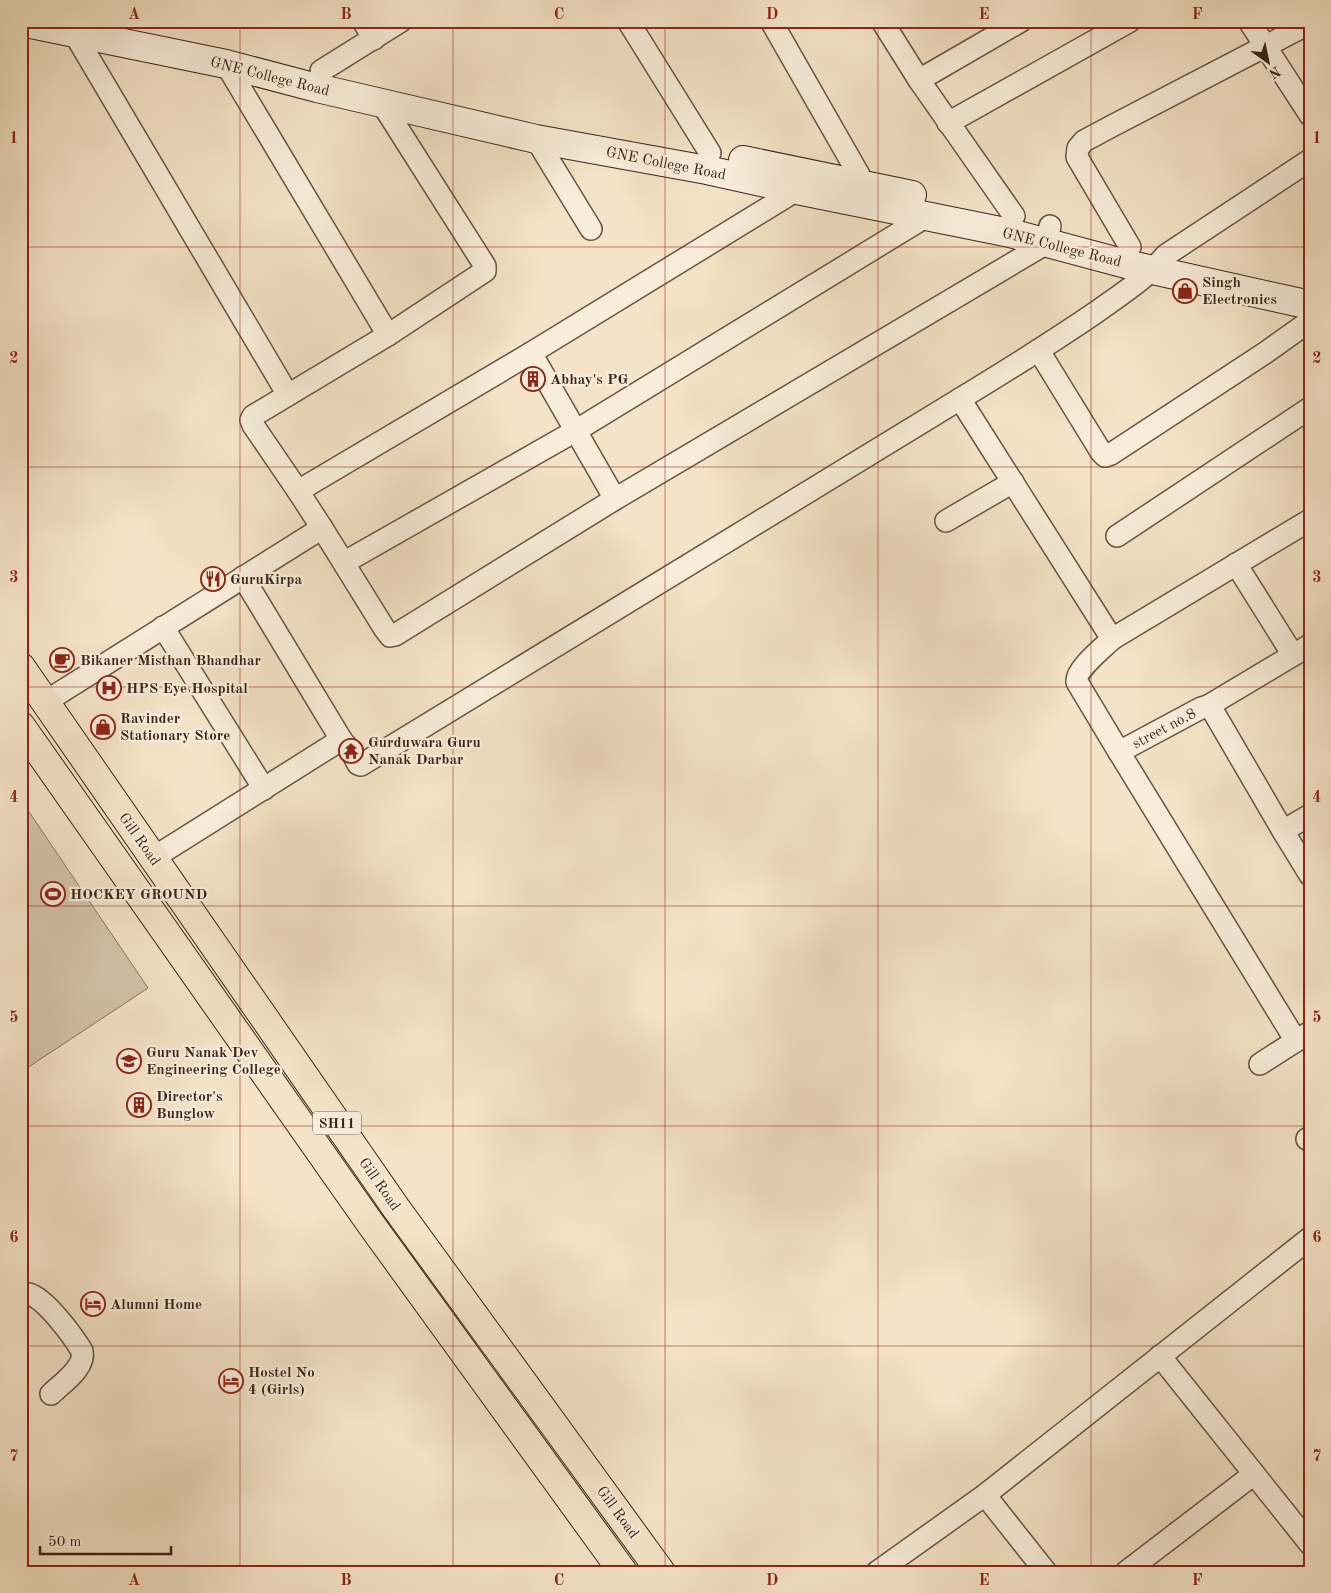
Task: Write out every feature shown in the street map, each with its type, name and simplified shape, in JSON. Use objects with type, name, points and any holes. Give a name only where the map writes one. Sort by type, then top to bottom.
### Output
[{"type":"main road","name":"Gill Road","points":[[21,667],[396,1208],[662,1572]]},
{"type":"main road","name":"Gill Road","points":[[21,726],[370,1223],[623,1572]]},
{"type":"street","name":"GNE College Road","points":[[102,21],[230,48],[533,120],[710,153],[863,194],[927,216],[1010,233],[1049,235],[1130,247],[1160,262],[1310,305]]},
{"type":"street","points":[[363,21],[374,40]]},
{"type":"street","points":[[321,71],[374,40],[401,21]]},
{"type":"street","points":[[628,21],[710,153]]},
{"type":"street","points":[[771,21],[863,194]]},
{"type":"street","points":[[882,21],[948,123],[1014,216]]},
{"type":"street","points":[[919,80],[1021,21]]},
{"type":"street","points":[[948,123],[1130,21]]},
{"type":"street","points":[[1249,21],[1310,115]]},
{"type":"street","name":"GNE College Road","points":[[21,22],[226,64],[317,88],[536,140],[707,170],[797,190],[863,194],[1014,216],[1049,235],[1126,264],[1160,262],[1310,288]]},
{"type":"street","points":[[1130,247],[1084,171],[1077,157],[1078,148],[1084,141],[1310,23]]},
{"type":"street","points":[[74,33],[288,395]]},
{"type":"street","points":[[226,64],[388,336]]},
{"type":"street","points":[[381,102],[484,266],[485,271],[388,336],[253,416],[251,420],[390,636],[395,635],[1049,235]]},
{"type":"street","points":[[536,140],[591,229]]},
{"type":"street","points":[[243,577],[342,741],[351,751],[358,764],[361,765],[1040,351],[1136,284],[1160,262],[1310,160]]},
{"type":"street","points":[[298,491],[531,353],[797,190]]},
{"type":"street","points":[[344,562],[577,430],[927,216]]},
{"type":"street","points":[[1040,351],[1101,452],[1106,456],[1310,321]]},
{"type":"street","points":[[531,353],[615,499]]},
{"type":"street","points":[[960,399],[1112,639],[1310,520]]},
{"type":"street","points":[[1117,536],[1310,408]]},
{"type":"street","points":[[946,521],[1013,482]]},
{"type":"street","points":[[45,702],[322,528]]},
{"type":"street","points":[[1208,706],[1301,650],[1236,564]]},
{"type":"street","points":[[164,627],[264,788]]},
{"type":"street","name":"street no.8","points":[[1112,639],[1080,670],[1076,678],[1119,752],[1208,706],[1213,711],[1310,875]]},
{"type":"street","points":[[153,858],[342,741]]},
{"type":"street","points":[[1119,752],[1303,1037],[1260,1064]]},
{"type":"street","points":[[1283,831],[1310,815]]},
{"type":"street","points":[[877,1572],[985,1495],[1310,1238]]},
{"type":"street","points":[[21,1294],[29,1294],[43,1303],[58,1318],[82,1352],[83,1356],[80,1364],[51,1394]]},
{"type":"street","points":[[1160,1356],[1310,1544]]},
{"type":"street","points":[[1126,1572],[1254,1474]]},
{"type":"street","points":[[985,1495],[1046,1572]]},
{"type":"shaded area","name":"HOCKEY GROUND","points":[[21,800],[148,988],[21,1072]]},
{"type":"place","name":"Singh Electronics","points":[[1185,291]]},
{"type":"place","name":"Abhay's PG","points":[[533,379]]},
{"type":"place","name":"GuruKirpa","points":[[213,579]]},
{"type":"place","name":"Bikaner Misthan Bhandhar","points":[[62,660]]},
{"type":"place","name":"HPS Eye Hospital","points":[[109,688]]},
{"type":"place","name":"Ravinder Stationary Store","points":[[103,727]]},
{"type":"place","name":"Gurduwara Guru Nanak Darbar","points":[[351,751]]},
{"type":"place","name":"HOCKEY GROUND","points":[[53,894]]},
{"type":"place","name":"Guru Nanak Dev Engineering College","points":[[129,1061]]},
{"type":"place","name":"Director's Bunglow","points":[[139,1105]]},
{"type":"place","name":"Alumni Home","points":[[93,1304]]},
{"type":"place","name":"Hostel No 4 (Girls)","points":[[231,1381]]}]
